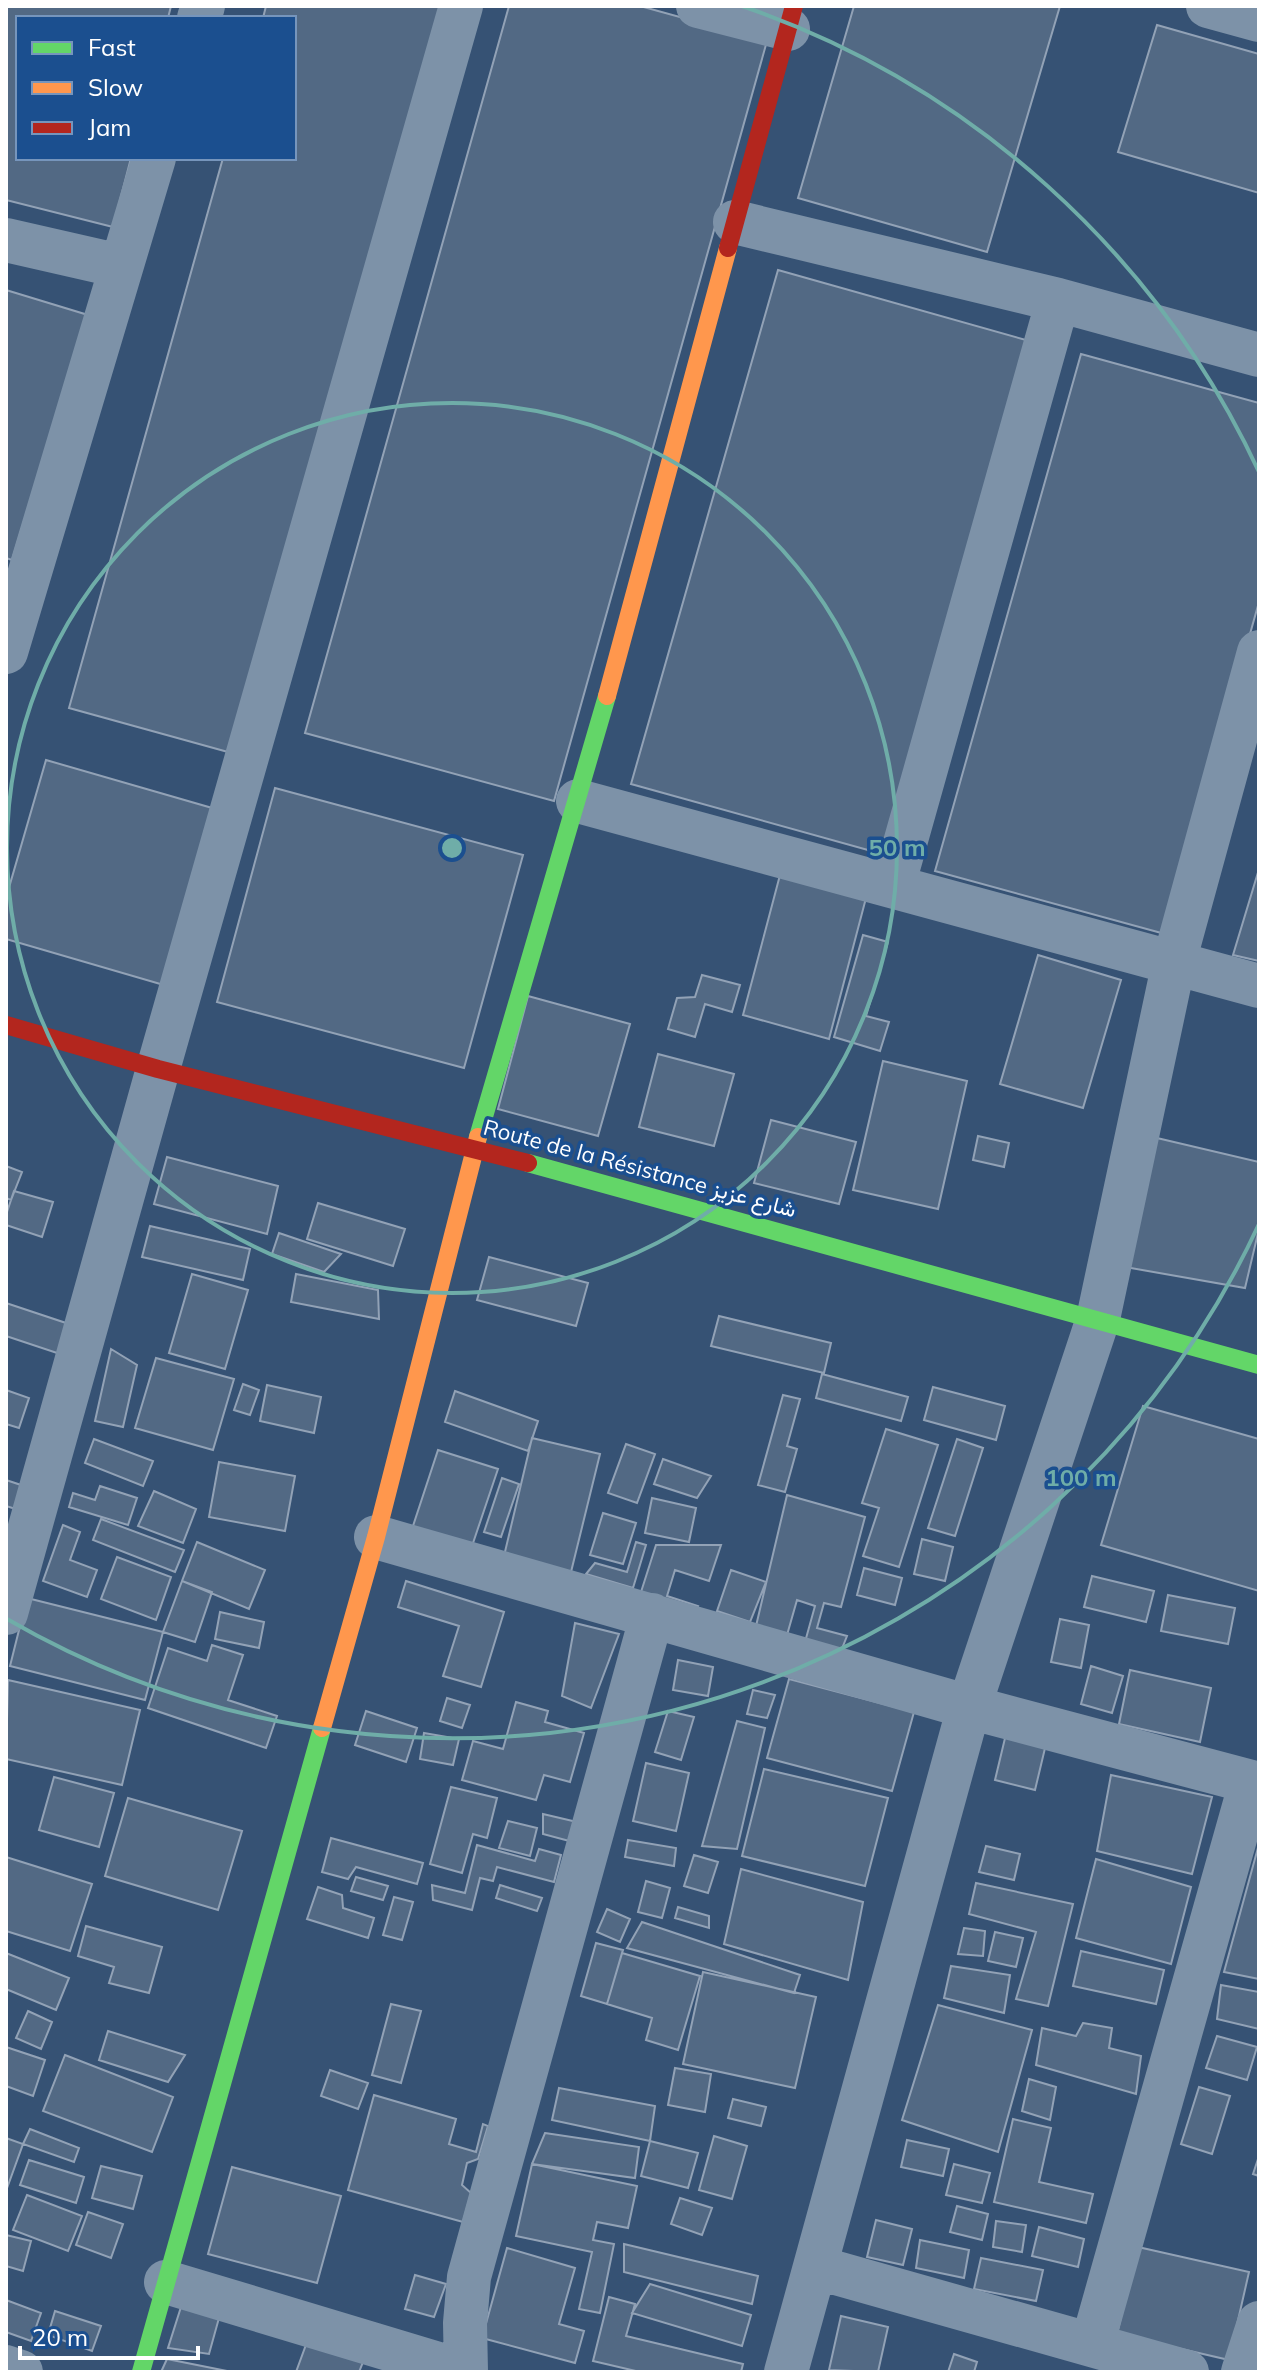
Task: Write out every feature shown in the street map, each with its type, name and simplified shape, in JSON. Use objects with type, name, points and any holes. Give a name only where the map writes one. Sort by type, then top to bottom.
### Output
[{"type":"street","points":[[6,1613],[461,6]]},
{"type":"street","points":[[141,2372],[376,1537],[475,1148],[578,801],[791,18],[698,6]]},
{"type":"street","points":[[1208,6],[1259,20]]},
{"type":"street","points":[[9,629],[153,160]]},
{"type":"street","points":[[735,222],[1058,300],[1259,355]]},
{"type":"street","points":[[6,240],[120,266]]},
{"type":"street","points":[[893,886],[1058,300]]},
{"type":"street","points":[[786,2372],[969,1707],[1098,1319],[1174,962],[1259,652]]},
{"type":"street","points":[[578,801],[1259,986]]},
{"type":"street","name":"Route de la Résistance شارع عزيز","points":[[6,1025],[158,1069],[475,1148],[1259,1365]]},
{"type":"street","points":[[376,1537],[969,1707],[1255,1783],[1092,2345]]},
{"type":"street","points":[[166,2282],[466,2372],[465,2323],[469,2277],[652,1615]]},
{"type":"street","points":[[815,2267],[1187,2372]]},
{"type":"street","points":[[1243,2372],[1259,2323]]},
{"type":"street","points":[[6,2367],[21,2372]]},
{"type":"building","points":[[6,6],[171,6],[168,16],[16,16],[16,160],[130,160],[113,227],[6,200]]},
{"type":"building","points":[[266,6],[456,6],[246,757],[69,708],[222,160],[296,160],[296,16],[264,16]]},
{"type":"building","points":[[509,6],[640,6],[767,41],[554,801],[305,733]]},
{"type":"building","points":[[854,6],[1060,6],[987,252],[798,198]]},
{"type":"building","points":[[1157,25],[1259,54],[1259,193],[1118,152]]},
{"type":"building","points":[[778,270],[1040,344],[893,857],[631,784]]},
{"type":"building","points":[[6,290],[88,315],[12,560],[6,558]]},
{"type":"building","points":[[1081,354],[1259,403],[1259,602],[1165,934],[935,871]]},
{"type":"building","points":[[46,760],[226,812],[174,988],[6,939],[6,898]]},
{"type":"building","points":[[275,788],[523,855],[464,1068],[217,1002]]},
{"type":"building","points":[[1259,869],[1259,961],[1233,955]]},
{"type":"building","points":[[780,875],[866,898],[829,1039],[743,1015]]},
{"type":"building","points":[[863,935],[888,942],[866,1016],[889,1022],[880,1051],[834,1037]]},
{"type":"building","points":[[1038,955],[1121,980],[1083,1108],[1000,1084]]},
{"type":"building","points":[[702,975],[740,985],[732,1012],[705,1004],[695,1037],[668,1029],[677,998],[695,997]]},
{"type":"building","points":[[528,996],[630,1024],[598,1136],[498,1109]]},
{"type":"building","points":[[658,1054],[734,1074],[714,1146],[639,1127]]},
{"type":"building","points":[[883,1061],[967,1081],[938,1209],[853,1190]]},
{"type":"building","points":[[771,1120],[856,1142],[839,1204],[754,1183]]},
{"type":"building","points":[[978,1136],[1009,1143],[1004,1167],[973,1160]]},
{"type":"building","points":[[1157,1138],[1259,1162],[1259,1229],[1245,1288],[1125,1267]]},
{"type":"building","points":[[167,1157],[278,1186],[267,1234],[154,1204]]},
{"type":"building","points":[[6,1166],[22,1172],[11,1200],[6,1198]]},
{"type":"building","points":[[14,1191],[53,1202],[42,1237],[6,1225]]},
{"type":"building","points":[[318,1203],[405,1229],[393,1266],[307,1239]]},
{"type":"building","points":[[150,1226],[250,1249],[243,1280],[142,1257]]},
{"type":"building","points":[[279,1233],[341,1254],[324,1272],[272,1254]]},
{"type":"building","points":[[489,1257],[588,1283],[576,1326],[477,1300]]},
{"type":"building","points":[[192,1274],[248,1290],[225,1369],[169,1353]]},
{"type":"building","points":[[296,1274],[378,1290],[379,1319],[291,1302]]},
{"type":"building","points":[[6,1303],[72,1325],[63,1355],[6,1336]]},
{"type":"building","points":[[719,1316],[831,1343],[824,1373],[711,1346]]},
{"type":"building","points":[[111,1349],[137,1365],[123,1427],[95,1421]]},
{"type":"building","points":[[156,1358],[234,1379],[213,1450],[135,1428]]},
{"type":"building","points":[[822,1374],[908,1397],[901,1421],[816,1398]]},
{"type":"building","points":[[243,1384],[259,1390],[250,1415],[234,1410]]},
{"type":"building","points":[[267,1385],[321,1397],[314,1433],[260,1421]]},
{"type":"building","points":[[933,1387],[1005,1406],[996,1440],[924,1420]]},
{"type":"building","points":[[6,1390],[29,1398],[19,1428],[6,1424]]},
{"type":"building","points":[[455,1391],[538,1421],[528,1451],[445,1422]]},
{"type":"building","points":[[783,1395],[800,1399],[787,1446],[797,1449],[785,1492],[758,1485]]},
{"type":"building","points":[[1143,1406],[1259,1439],[1259,1591],[1101,1545]]},
{"type":"building","points":[[886,1429],[938,1445],[899,1567],[863,1556],[879,1508],[862,1503]]},
{"type":"building","points":[[532,1438],[600,1454],[571,1572],[504,1556]]},
{"type":"building","points":[[94,1439],[153,1461],[143,1486],[85,1463]]},
{"type":"building","points":[[957,1439],[983,1448],[955,1536],[928,1528]]},
{"type":"building","points":[[626,1444],[655,1454],[637,1503],[608,1493]]},
{"type":"building","points":[[438,1450],[498,1469],[471,1549],[412,1529]]},
{"type":"building","points":[[663,1459],[711,1476],[697,1498],[654,1484]]},
{"type":"building","points":[[219,1462],[295,1476],[285,1531],[209,1517]]},
{"type":"building","points":[[502,1478],[519,1484],[501,1537],[484,1532]]},
{"type":"building","points":[[6,1480],[30,1488],[22,1511],[6,1506]]},
{"type":"building","points":[[100,1486],[137,1498],[128,1525],[69,1507],[73,1493],[95,1500]]},
{"type":"building","points":[[154,1491],[196,1509],[183,1543],[138,1526]]},
{"type":"building","points":[[787,1495],[865,1517],[841,1607],[824,1603],[817,1628],[847,1636],[841,1651],[805,1642],[815,1606],[797,1600],[787,1635],[756,1626]]},
{"type":"building","points":[[652,1498],[696,1508],[689,1542],[645,1533]]},
{"type":"building","points":[[603,1513],[636,1523],[623,1564],[590,1555]]},
{"type":"building","points":[[101,1519],[184,1550],[175,1572],[93,1540]]},
{"type":"building","points":[[63,1525],[80,1532],[70,1560],[97,1570],[87,1597],[43,1581]]},
{"type":"building","points":[[922,1539],[953,1547],[945,1581],[914,1574]]},
{"type":"building","points":[[197,1542],[265,1570],[249,1609],[182,1581]]},
{"type":"building","points":[[636,1542],[646,1545],[633,1588],[586,1574],[595,1563],[627,1572]]},
{"type":"building","points":[[656,1545],[721,1545],[709,1581],[675,1570],[667,1596],[698,1606],[696,1610],[641,1592]]},
{"type":"building","points":[[117,1557],[171,1577],[156,1620],[101,1599]]},
{"type":"building","points":[[864,1568],[902,1578],[895,1605],[857,1595]]},
{"type":"building","points":[[731,1570],[766,1582],[750,1622],[717,1611]]},
{"type":"building","points":[[1092,1576],[1154,1591],[1146,1622],[1084,1607]]},
{"type":"building","points":[[182,1581],[212,1592],[195,1642],[163,1632]]},
{"type":"building","points":[[406,1581],[504,1612],[481,1687],[443,1676],[459,1626],[398,1607]]},
{"type":"building","points":[[1168,1595],[1235,1608],[1228,1644],[1161,1631]]},
{"type":"building","points":[[27,1598],[163,1632],[145,1700],[10,1666]]},
{"type":"building","points":[[220,1612],[264,1622],[259,1648],[215,1639]]},
{"type":"building","points":[[1060,1619],[1089,1625],[1081,1668],[1051,1662]]},
{"type":"building","points":[[575,1623],[619,1634],[591,1708],[562,1696]]},
{"type":"building","points":[[212,1645],[243,1655],[228,1700],[277,1716],[266,1748],[148,1708],[168,1648],[207,1661]]},
{"type":"building","points":[[678,1660],[713,1667],[708,1696],[673,1690]]},
{"type":"building","points":[[1091,1666],[1123,1676],[1112,1713],[1081,1704]]},
{"type":"building","points":[[1130,1670],[1211,1688],[1200,1742],[1119,1724]]},
{"type":"building","points":[[789,1679],[914,1712],[892,1791],[767,1758]]},
{"type":"building","points":[[8,1680],[140,1710],[122,1785],[6,1759]]},
{"type":"building","points":[[753,1690],[775,1695],[767,1718],[747,1714]]},
{"type":"building","points":[[447,1698],[470,1705],[462,1728],[440,1721]]},
{"type":"building","points":[[516,1702],[548,1711],[545,1722],[584,1733],[570,1782],[544,1775],[536,1800],[462,1780],[473,1741],[503,1749]]},
{"type":"building","points":[[366,1711],[417,1728],[406,1762],[355,1745]]},
{"type":"building","points":[[668,1711],[694,1717],[681,1760],[655,1752]]},
{"type":"building","points":[[737,1721],[765,1728],[737,1849],[702,1846]]},
{"type":"building","points":[[424,1733],[459,1739],[453,1765],[420,1759]]},
{"type":"building","points":[[1006,1734],[1046,1744],[1035,1790],[995,1780]]},
{"type":"building","points":[[646,1763],[689,1773],[676,1831],[633,1821]]},
{"type":"building","points":[[764,1769],[888,1798],[865,1886],[742,1856]]},
{"type":"building","points":[[1111,1775],[1212,1797],[1192,1874],[1097,1851]]},
{"type":"building","points":[[54,1777],[114,1793],[99,1847],[39,1830]]},
{"type":"building","points":[[451,1787],[497,1798],[487,1838],[473,1834],[462,1873],[430,1864]]},
{"type":"building","points":[[128,1798],[242,1831],[218,1910],[105,1876]]},
{"type":"building","points":[[543,1814],[577,1822],[573,1842],[543,1834]]},
{"type":"building","points":[[508,1821],[537,1828],[530,1856],[499,1848]]},
{"type":"building","points":[[331,1838],[423,1863],[417,1884],[356,1867],[348,1879],[322,1872]]},
{"type":"building","points":[[628,1840],[676,1848],[674,1866],[625,1857]]},
{"type":"building","points":[[1259,1844],[1259,1979],[1224,1972]]},
{"type":"building","points":[[477,1845],[535,1861],[539,1849],[561,1855],[554,1882],[497,1867],[493,1881],[480,1878],[472,1910],[433,1900],[432,1885],[465,1893]]},
{"type":"building","points":[[986,1846],[1020,1854],[1014,1880],[979,1872]]},
{"type":"building","points":[[694,1855],[718,1862],[708,1893],[684,1886]]},
{"type":"building","points":[[6,1857],[92,1884],[70,1951],[6,1931]]},
{"type":"building","points":[[1096,1859],[1191,1887],[1171,1964],[1076,1938]]},
{"type":"building","points":[[741,1869],[863,1902],[848,1980],[724,1944]]},
{"type":"building","points":[[356,1877],[388,1886],[383,1900],[351,1891]]},
{"type":"building","points":[[646,1881],[670,1888],[662,1918],[638,1912]]},
{"type":"building","points":[[976,1883],[1073,1904],[1048,2006],[1016,1999],[1036,1932],[969,1914]]},
{"type":"building","points":[[500,1885],[542,1898],[537,1911],[496,1898]]},
{"type":"building","points":[[318,1887],[342,1895],[343,1908],[374,1918],[368,1938],[307,1919]]},
{"type":"building","points":[[394,1897],[413,1902],[402,1940],[383,1935]]},
{"type":"building","points":[[678,1907],[709,1916],[709,1928],[675,1918]]},
{"type":"building","points":[[607,1909],[630,1919],[620,1942],[597,1932]]},
{"type":"building","points":[[642,1922],[800,1975],[794,1993],[627,1948]]},
{"type":"building","points":[[86,1926],[162,1947],[149,1993],[109,1983],[114,1967],[78,1956]]},
{"type":"building","points":[[964,1928],[985,1931],[983,1956],[958,1954]]},
{"type":"building","points":[[995,1932],[1023,1938],[1016,1967],[988,1961]]},
{"type":"building","points":[[596,1943],[623,1950],[607,2004],[581,1996]]},
{"type":"building","points":[[1081,1951],[1164,1970],[1156,2004],[1073,1986]]},
{"type":"building","points":[[6,1953],[69,1978],[56,2010],[6,1989]]},
{"type":"building","points":[[622,1953],[700,1976],[678,2050],[646,2040],[652,2018],[607,2004]]},
{"type":"building","points":[[951,1966],[1010,1975],[1004,2013],[944,1998]]},
{"type":"building","points":[[703,1972],[816,1997],[795,2088],[683,2064]]},
{"type":"building","points":[[1221,1985],[1259,1992],[1259,2029],[1217,2019]]},
{"type":"building","points":[[391,2004],[421,2011],[401,2083],[372,2075]]},
{"type":"building","points":[[938,2005],[1032,2030],[998,2152],[902,2120]]},
{"type":"building","points":[[28,2011],[52,2022],[41,2049],[16,2038]]},
{"type":"building","points":[[1083,2023],[1112,2028],[1109,2048],[1141,2056],[1136,2094],[1036,2065],[1042,2028],[1076,2036]]},
{"type":"building","points":[[108,2031],[185,2055],[168,2082],[99,2060]]},
{"type":"building","points":[[1217,2036],[1257,2047],[1247,2080],[1206,2068]]},
{"type":"building","points":[[6,2047],[45,2060],[33,2096],[6,2086]]},
{"type":"building","points":[[65,2055],[173,2097],[152,2152],[43,2111]]},
{"type":"building","points":[[675,2068],[711,2074],[705,2112],[668,2105]]},
{"type":"building","points":[[330,2070],[368,2083],[358,2109],[321,2096]]},
{"type":"building","points":[[1029,2079],[1056,2087],[1050,2120],[1022,2111]]},
{"type":"building","points":[[1199,2087],[1230,2096],[1212,2154],[1181,2144]]},
{"type":"building","points":[[559,2088],[655,2106],[650,2141],[552,2120]]},
{"type":"building","points":[[374,2095],[456,2119],[449,2144],[476,2152],[483,2124],[488,2126],[478,2159],[467,2163],[462,2185],[471,2193],[463,2222],[348,2190]]},
{"type":"building","points":[[733,2099],[766,2107],[761,2126],[728,2118]]},
{"type":"building","points":[[1013,2119],[1051,2128],[1039,2182],[1093,2194],[1086,2223],[994,2202]]},
{"type":"building","points":[[30,2129],[79,2148],[74,2162],[23,2144]]},
{"type":"building","points":[[545,2133],[639,2147],[635,2178],[532,2164]]},
{"type":"building","points":[[714,2136],[747,2146],[732,2199],[699,2190]]},
{"type":"building","points":[[6,2138],[23,2144],[6,2191]]},
{"type":"building","points":[[907,2140],[949,2149],[943,2176],[901,2167]]},
{"type":"building","points":[[650,2141],[698,2153],[688,2188],[641,2176]]},
{"type":"building","points":[[1259,2156],[1259,2176],[1253,2174]]},
{"type":"building","points":[[29,2160],[84,2177],[76,2203],[20,2185]]},
{"type":"building","points":[[532,2164],[637,2186],[628,2228],[597,2222],[593,2240],[614,2244],[600,2313],[579,2309],[592,2252],[516,2236]]},
{"type":"building","points":[[954,2164],[990,2173],[982,2203],[946,2195]]},
{"type":"building","points":[[101,2166],[142,2176],[133,2209],[92,2198]]},
{"type":"building","points":[[232,2167],[341,2196],[317,2283],[208,2254]]},
{"type":"building","points":[[27,2195],[82,2216],[68,2251],[13,2230]]},
{"type":"building","points":[[680,2198],[712,2208],[702,2235],[671,2224]]},
{"type":"building","points":[[957,2206],[988,2214],[982,2240],[950,2232]]},
{"type":"building","points":[[88,2212],[123,2224],[111,2258],[76,2245]]},
{"type":"building","points":[[876,2220],[912,2229],[903,2265],[867,2257]]},
{"type":"building","points":[[996,2221],[1026,2225],[1022,2252],[993,2247]]},
{"type":"building","points":[[1039,2227],[1084,2239],[1078,2267],[1032,2256]]},
{"type":"building","points":[[6,2235],[31,2241],[23,2271],[6,2266]]},
{"type":"building","points":[[920,2240],[969,2250],[964,2278],[916,2268]]},
{"type":"building","points":[[624,2244],[758,2276],[752,2304],[624,2272]]},
{"type":"building","points":[[1138,2247],[1249,2272],[1229,2360],[1117,2334]]},
{"type":"building","points":[[507,2248],[575,2268],[559,2324],[584,2331],[575,2363],[482,2338]]},
{"type":"building","points":[[981,2258],[1043,2270],[1036,2301],[974,2289]]},
{"type":"building","points":[[415,2275],[446,2284],[434,2317],[405,2309]]},
{"type":"building","points":[[650,2284],[751,2315],[742,2346],[632,2313]]},
{"type":"building","points":[[609,2297],[635,2304],[626,2336],[743,2364],[741,2372],[640,2372],[593,2361]]},
{"type":"building","points":[[6,2300],[41,2313],[31,2341],[6,2332]]},
{"type":"building","points":[[181,2307],[219,2318],[209,2354],[168,2348]]},
{"type":"building","points":[[55,2311],[101,2326],[92,2351],[48,2335]]},
{"type":"building","points":[[841,2316],[888,2327],[878,2372],[829,2370]]},
{"type":"building","points":[[307,2342],[363,2362],[359,2372],[296,2372]]},
{"type":"building","points":[[954,2354],[977,2362],[974,2372],[948,2372]]},
{"type":"building","points":[[167,2359],[232,2372],[161,2372]]},
{"type":"traffic: fast","points":[[478,1137],[607,696]]},
{"type":"traffic: fast","points":[[528,1163],[1259,1365]]},
{"type":"traffic: fast","points":[[141,2372],[322,1728]]},
{"type":"traffic: slow","points":[[607,696],[728,248]]},
{"type":"traffic: slow","points":[[322,1728],[376,1537],[478,1137]]},
{"type":"traffic: jam","points":[[728,248],[794,6]]},
{"type":"traffic: jam","points":[[6,1025],[158,1069],[528,1163]]}]
